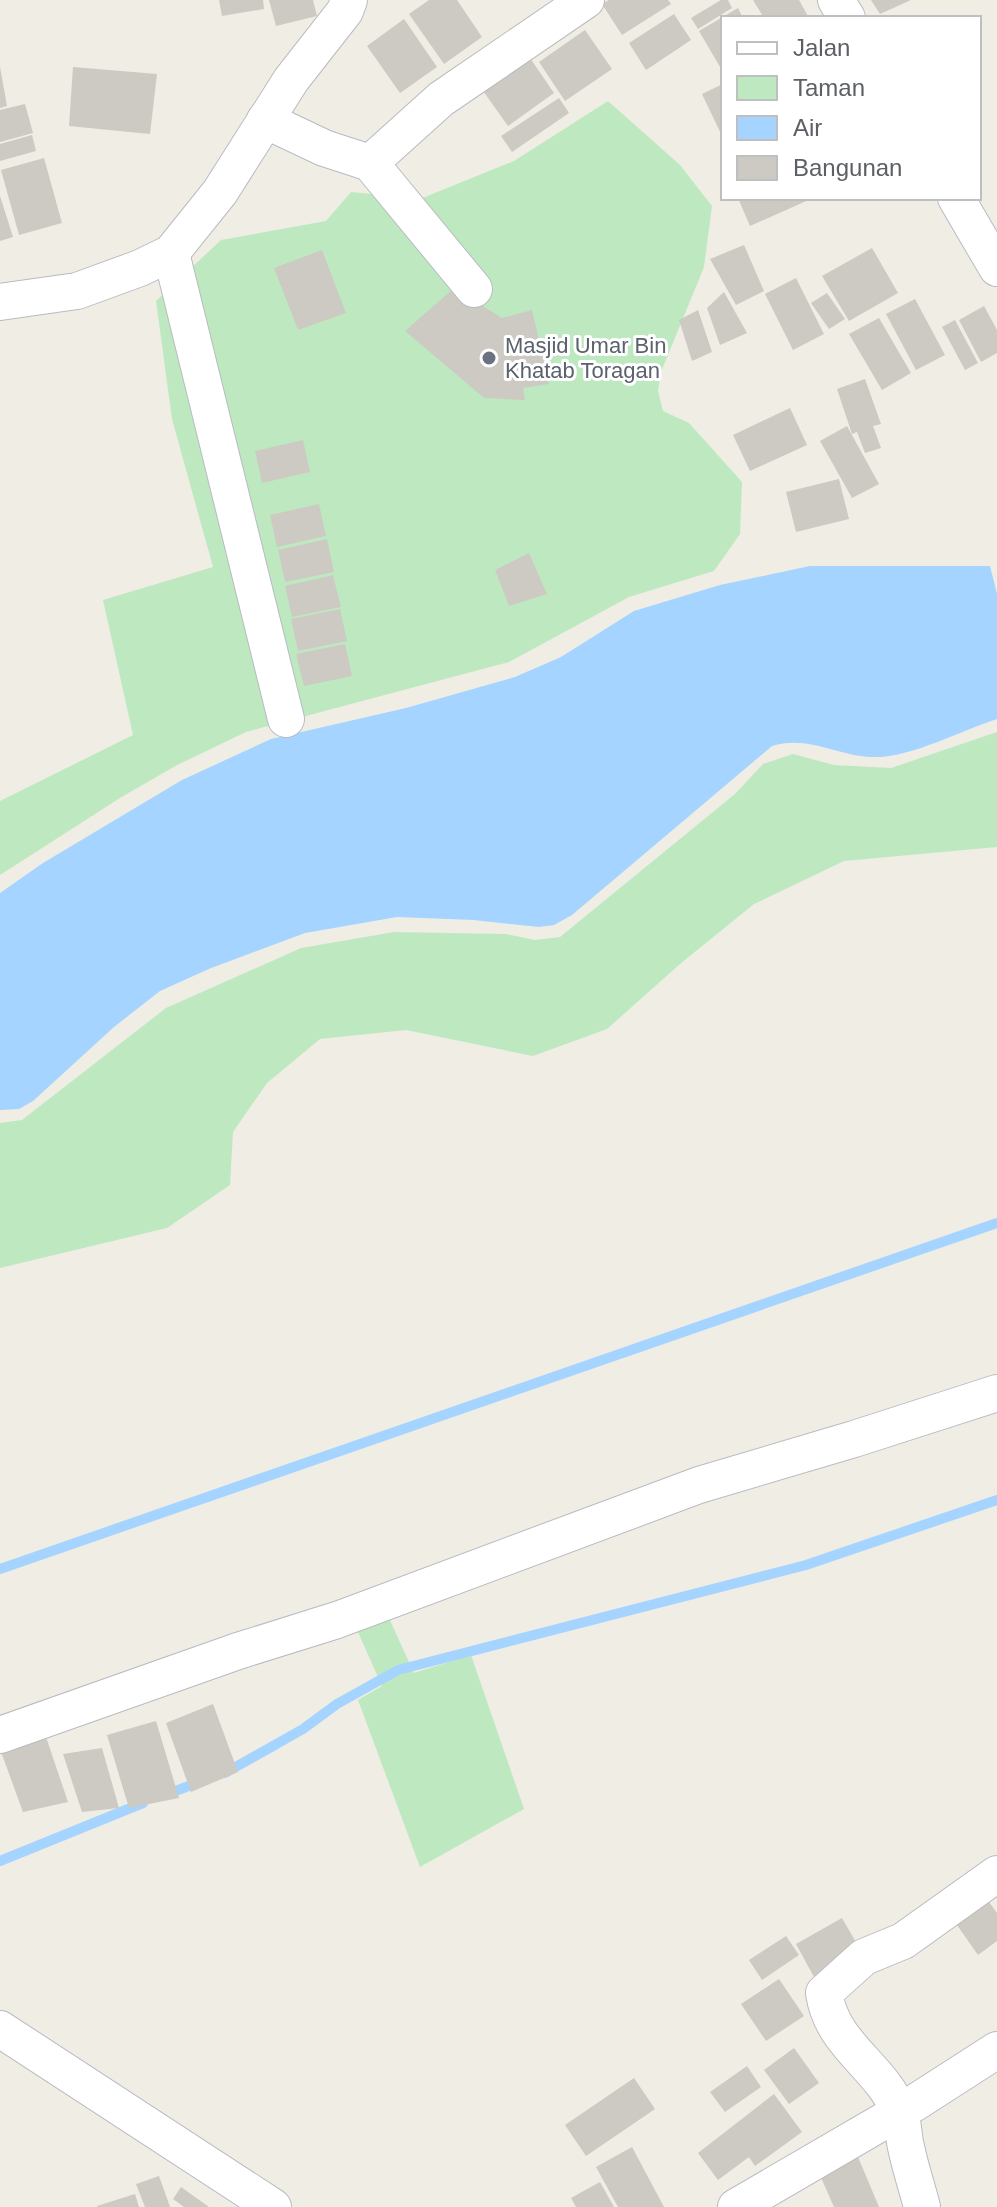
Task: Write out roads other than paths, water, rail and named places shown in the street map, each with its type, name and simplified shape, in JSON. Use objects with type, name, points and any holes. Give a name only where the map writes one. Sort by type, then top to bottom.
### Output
[{"type":"street","points":[[0,302],[77,291],[171,253],[220,192],[291,80],[345,11],[349,0]]},
{"type":"street","points":[[370,163],[441,99],[586,0]]},
{"type":"street","points":[[265,120],[324,148],[370,163],[474,289]]},
{"type":"street","points":[[957,200],[997,268]]},
{"type":"street","points":[[171,253],[286,719]]},
{"type":"street","points":[[0,1735],[238,1651],[337,1620],[699,1485],[997,1393]]},
{"type":"street","points":[[922,2207],[906,2150],[900,2112],[876,2075],[835,2030],[824,1993],[864,1957],[903,1941],[997,1874]]},
{"type":"street","points":[[0,2029],[272,2207]]},
{"type":"street","points":[[736,2207],[900,2112],[997,2050]]},
{"type":"water","points":[[810,566],[990,566],[997,594],[997,719],[891,756],[850,754],[812,744],[772,746],[572,915],[554,925],[539,927],[474,920],[397,917],[305,933],[211,968],[160,991],[114,1027],[33,1101],[19,1109],[0,1110],[0,893],[43,863],[182,780],[271,739],[406,708],[515,677],[561,657],[634,611],[720,585]]},
{"type":"waterway","points":[[0,1569],[997,1223]]},
{"type":"waterway","points":[[225,1773],[398,1670],[806,1565],[997,1500]]},
{"type":"waterway","points":[[165,1795],[199,1782]]},
{"type":"waterway","points":[[0,1861],[143,1803]]},
{"type":"place","name":"Masjid Umar Bin Khatab Toragan","points":[[489,358]]}]
